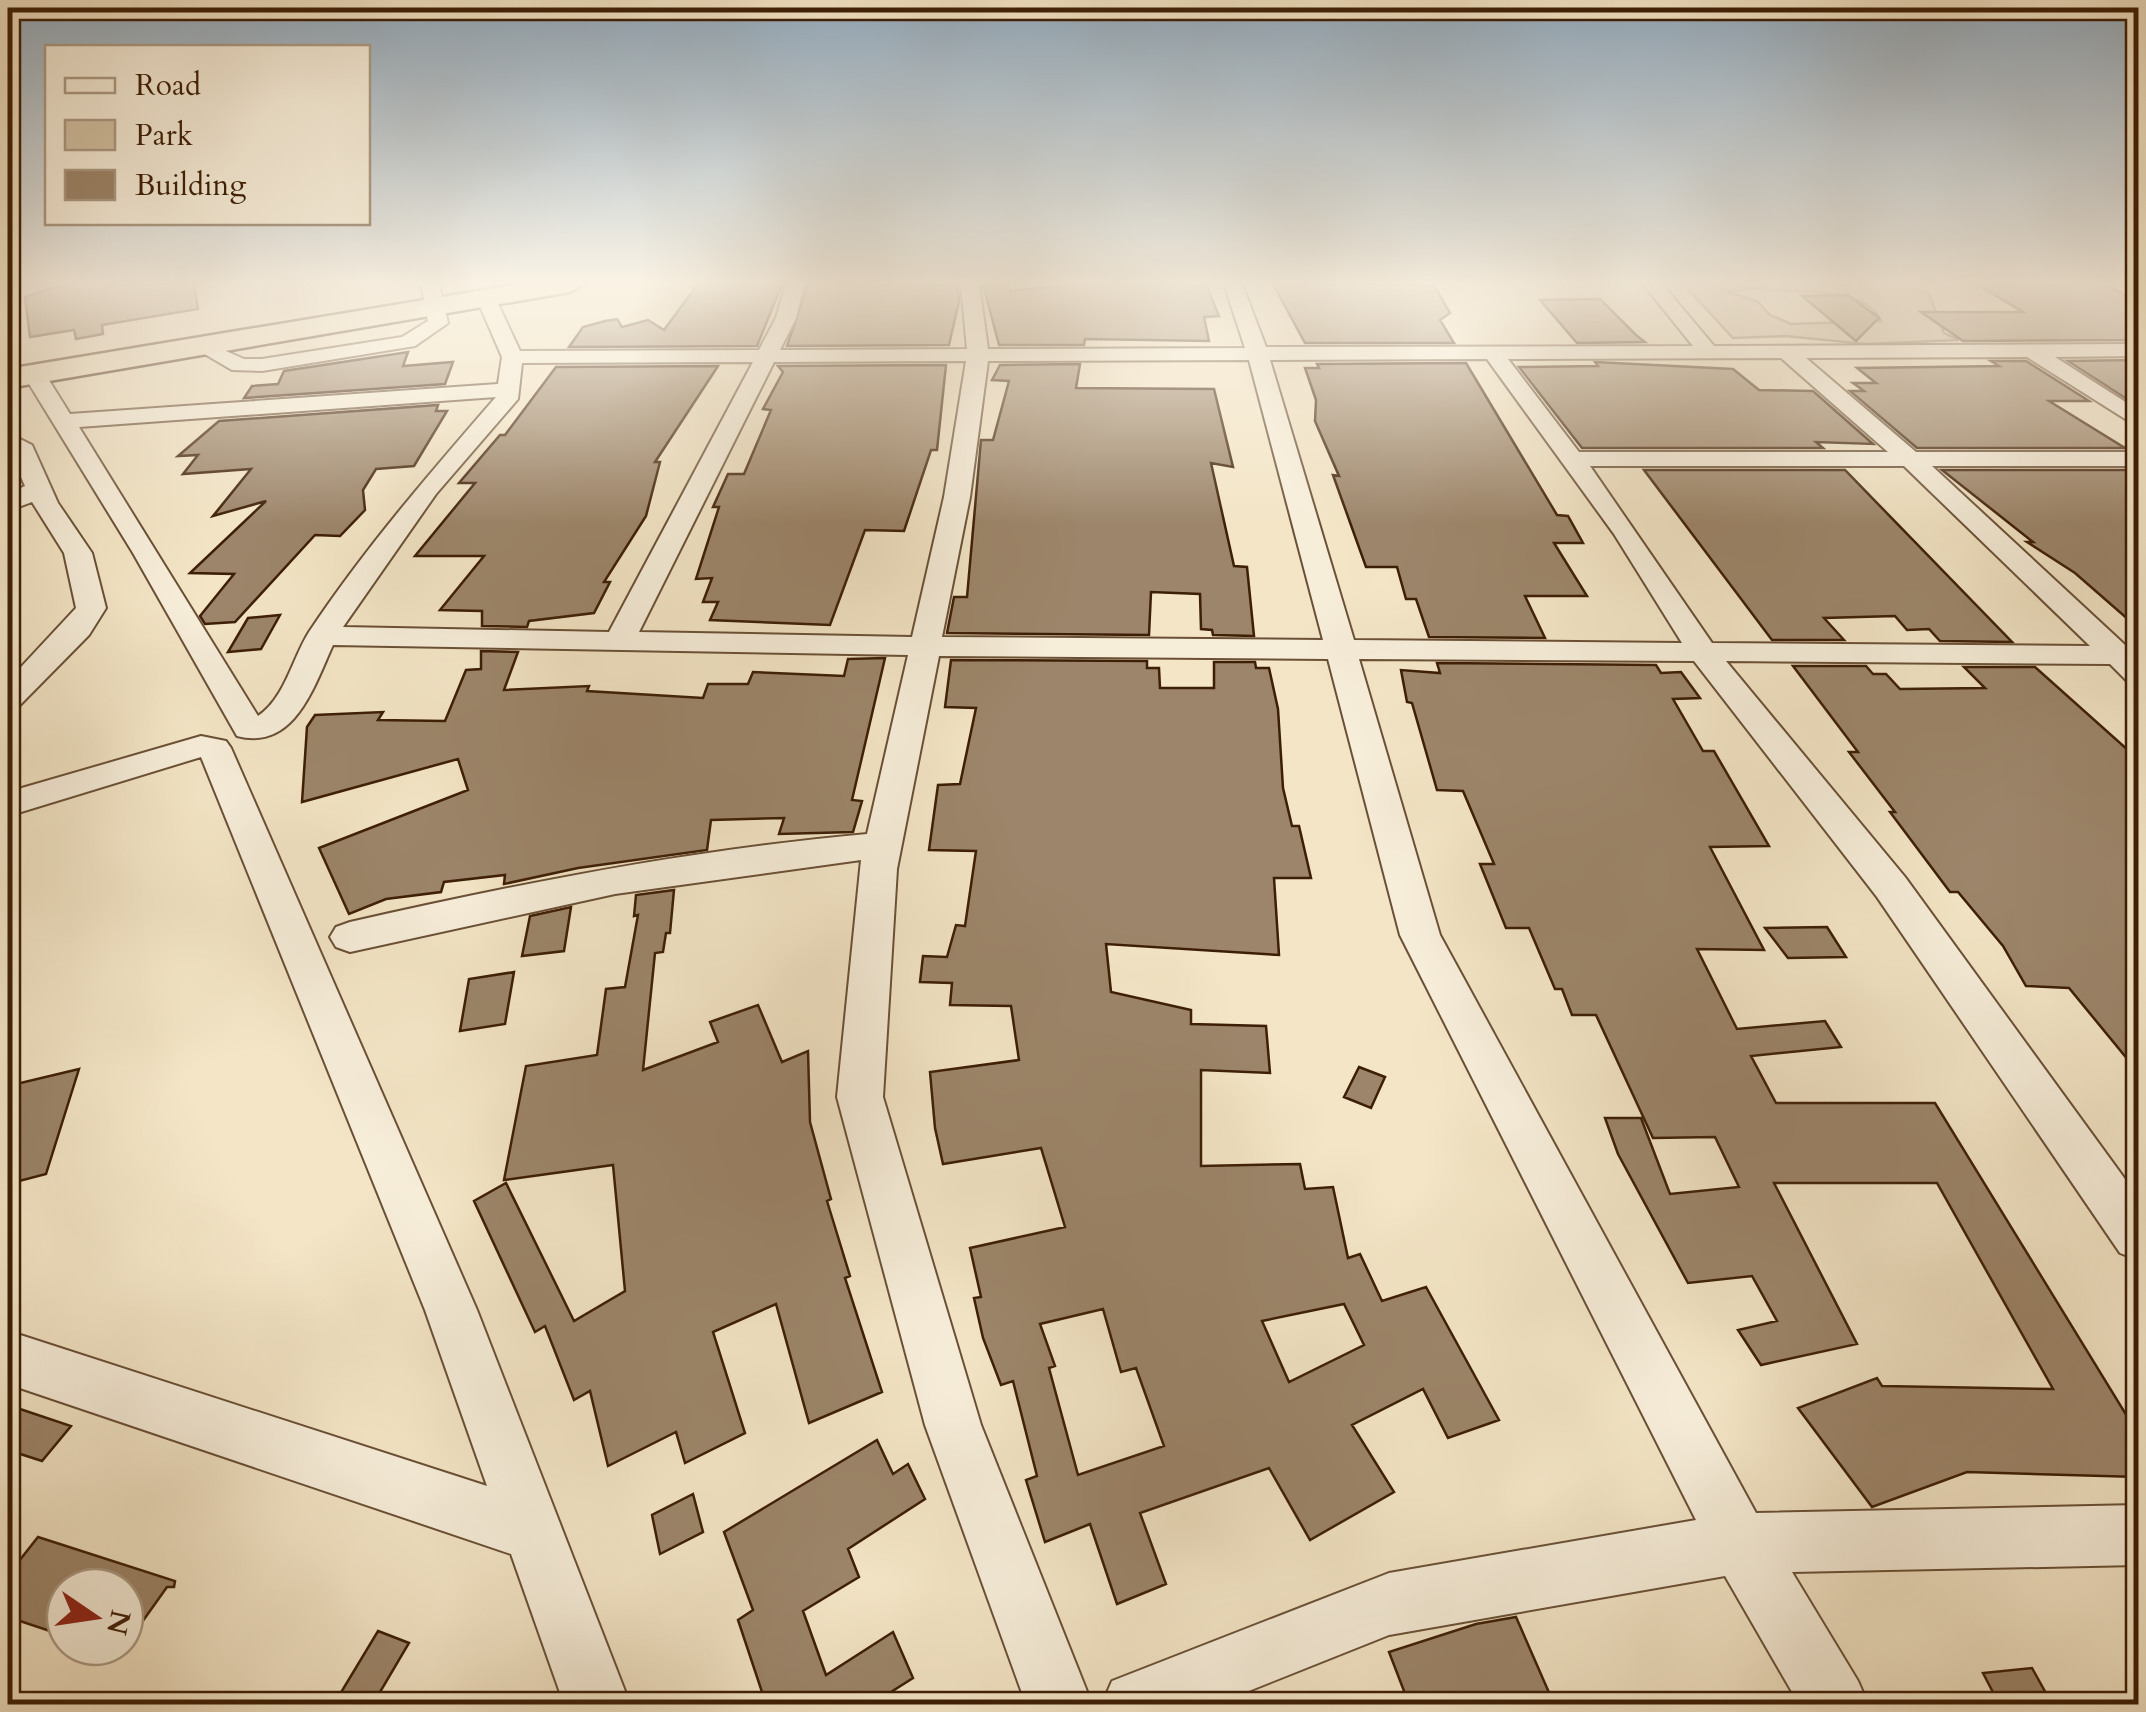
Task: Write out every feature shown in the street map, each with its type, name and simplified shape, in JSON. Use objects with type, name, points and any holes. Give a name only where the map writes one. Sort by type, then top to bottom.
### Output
[{"type":"highway","points":[[16,374],[72,364]]},
{"type":"street","points":[[16,374],[64,420],[249,729],[271,723],[285,712],[322,636],[426,489],[506,399],[511,364]]},
{"type":"street","points":[[619,641],[761,364]]},
{"type":"street","points":[[977,364],[957,497],[878,869],[860,1097],[953,1425],[1059,1704]]},
{"type":"street","points":[[1261,364],[1420,936],[1740,1543],[1835,1704]]},
{"type":"street","points":[[1501,364],[1573,459],[1704,654],[1890,887],[2138,1238]]},
{"type":"street","points":[[1800,364],[1908,458],[2128,665]]},
{"type":"street","points":[[2052,364],[2138,420]]},
{"type":"street","points":[[64,420],[508,390]]},
{"type":"street","points":[[8,440],[20,444],[42,488],[45,503],[78,553],[91,608],[78,629],[8,699]]},
{"type":"street","points":[[1573,459],[2138,460]]},
{"type":"street","points":[[8,503],[42,488]]},
{"type":"street","points":[[322,636],[1704,654],[2128,665]]},
{"type":"street","points":[[8,804],[201,746],[214,748],[451,1310],[598,1704]]},
{"type":"street","points":[[350,937],[508,900],[737,860],[884,846]]},
{"type":"street","points":[[8,1358],[530,1530]]},
{"type":"street","points":[[1136,1704],[1389,1604],[1740,1543],[2138,1535]]},
{"type":"building","points":[[330,364],[452,364],[445,384],[244,398],[252,386],[278,384],[284,371]]},
{"type":"building","points":[[1080,364],[1076,388],[1214,389],[1233,467],[1211,463],[1234,566],[1247,567],[1254,636],[1213,635],[1212,630],[1201,629],[1200,594],[1151,592],[1149,635],[947,633],[954,597],[967,597],[981,440],[993,440],[1009,381],[992,380],[1000,365]]},
{"type":"building","points":[[1317,364],[1467,364],[1557,515],[1568,516],[1583,543],[1554,543],[1587,596],[1525,596],[1545,638],[1429,637],[1416,599],[1406,599],[1397,567],[1366,567],[1333,475],[1339,476],[1315,421],[1316,400],[1305,368],[1319,368]]},
{"type":"building","points":[[1996,364],[2031,364],[2089,401],[2049,401],[2125,448],[1917,448],[1850,391],[1864,391],[1853,383],[1876,383],[1857,368],[1999,366]]},
{"type":"building","points":[[2072,364],[2138,364],[2138,401],[2130,401]]},
{"type":"building","points":[[946,365],[937,450],[931,450],[904,531],[865,530],[830,625],[710,620],[718,602],[703,602],[712,578],[696,579],[719,507],[713,507],[728,474],[744,474],[771,410],[763,409],[783,372],[778,366]]},
{"type":"building","points":[[718,366],[655,462],[660,462],[646,516],[604,582],[610,582],[594,613],[529,621],[527,627],[482,626],[482,611],[440,610],[484,556],[415,556],[475,483],[459,483],[500,435],[505,435],[556,367]]},
{"type":"building","points":[[1519,367],[1733,369],[1759,390],[1813,391],[1873,444],[1816,442],[1823,448],[1582,448]]},
{"type":"building","points":[[438,405],[436,411],[447,411],[414,466],[376,469],[363,490],[365,510],[340,536],[315,535],[235,622],[205,624],[200,616],[234,574],[190,573],[266,501],[213,516],[251,469],[183,474],[198,455],[178,456],[219,421]]},
{"type":"building","points":[[1644,470],[1845,470],[2012,642],[1940,641],[1929,629],[1907,630],[1895,616],[1824,618],[1844,640],[1772,640]]},
{"type":"building","points":[[1942,470],[2138,470],[2138,628],[2075,573],[2027,542],[2033,542]]},
{"type":"building","points":[[280,615],[261,649],[228,652],[248,618]]},
{"type":"building","points":[[481,651],[518,652],[504,690],[589,686],[587,691],[703,698],[708,684],[748,684],[753,672],[844,676],[848,659],[885,658],[852,800],[862,801],[853,832],[779,834],[784,818],[711,820],[707,850],[578,868],[504,884],[505,875],[444,882],[441,892],[386,899],[349,914],[319,848],[468,790],[458,759],[302,802],[307,727],[315,715],[383,712],[378,720],[445,721],[466,670],[481,669]]},
{"type":"building","points":[[951,660],[1147,661],[1147,668],[1159,668],[1160,688],[1214,688],[1214,662],[1255,662],[1256,668],[1269,668],[1278,709],[1283,788],[1292,826],[1299,826],[1311,878],[1274,878],[1279,955],[1106,944],[1111,992],[1191,1010],[1191,1024],[1266,1026],[1270,1073],[1201,1070],[1201,1166],[1300,1164],[1305,1189],[1333,1187],[1348,1258],[1360,1254],[1382,1301],[1426,1287],[1499,1420],[1448,1438],[1423,1389],[1352,1425],[1394,1492],[1310,1540],[1269,1468],[1140,1513],[1166,1584],[1117,1604],[1090,1524],[1045,1542],[1026,1480],[1037,1476],[1013,1381],[1001,1385],[983,1338],[974,1298],[981,1297],[970,1248],[1065,1227],[1041,1148],[943,1164],[935,1128],[930,1072],[1019,1060],[1011,1006],[950,1005],[952,983],[920,982],[923,956],[947,957],[956,925],[965,926],[976,851],[929,850],[938,785],[960,784],[976,708],[945,707]],"holes":[[[1344,1304],[1364,1345],[1289,1382],[1262,1321]],[[1103,1309],[1121,1372],[1136,1368],[1164,1446],[1078,1475],[1049,1368],[1055,1366],[1040,1324]]]},
{"type":"building","points":[[1437,663],[1656,665],[1661,673],[1681,672],[1700,698],[1673,699],[1703,751],[1714,751],[1769,846],[1710,847],[1764,950],[1697,949],[1737,1029],[1825,1021],[1841,1047],[1751,1056],[1776,1103],[1935,1103],[2138,1434],[2138,1477],[1967,1472],[1872,1507],[1798,1408],[1877,1378],[1882,1386],[2053,1389],[1937,1183],[1774,1183],[1857,1344],[1761,1365],[1738,1330],[1777,1321],[1752,1276],[1688,1283],[1618,1154],[1605,1118],[1641,1118],[1670,1194],[1739,1187],[1715,1137],[1653,1138],[1596,1015],[1572,1015],[1562,989],[1555,989],[1529,928],[1506,928],[1480,864],[1494,864],[1463,791],[1437,790],[1412,703],[1407,702],[1401,670],[1440,673]]},
{"type":"building","points":[[1793,666],[1866,666],[1873,674],[1886,674],[1900,689],[1985,688],[1964,667],[2035,667],[2138,759],[2138,1072],[2069,988],[2026,986],[2003,946],[1958,892],[1950,892],[1890,812],[1895,812],[1849,752],[1858,752]]},
{"type":"building","points":[[674,890],[670,933],[666,933],[663,952],[655,953],[643,1070],[718,1042],[710,1022],[758,1005],[782,1062],[808,1051],[810,1122],[831,1199],[827,1201],[850,1276],[845,1278],[882,1392],[809,1423],[776,1304],[713,1332],[745,1433],[685,1463],[676,1432],[608,1466],[590,1391],[574,1400],[545,1326],[535,1332],[474,1201],[506,1183],[574,1321],[625,1291],[613,1165],[504,1180],[526,1066],[597,1055],[606,989],[625,987],[638,915],[634,916],[636,895]]},
{"type":"building","points":[[571,907],[564,951],[522,956],[530,916]]},
{"type":"building","points":[[1827,927],[1846,957],[1788,958],[1765,928]]},
{"type":"building","points":[[514,972],[505,1024],[460,1031],[469,979]]},
{"type":"building","points":[[1359,1067],[1385,1077],[1371,1108],[1344,1097]]},
{"type":"building","points":[[79,1069],[46,1174],[8,1184],[8,1106],[16,1084]]},
{"type":"building","points":[[17,1408],[71,1426],[42,1461],[8,1450],[8,1418]]},
{"type":"building","points":[[877,1440],[893,1474],[908,1464],[925,1499],[848,1549],[859,1577],[803,1611],[826,1675],[893,1632],[913,1678],[872,1704],[766,1704],[738,1620],[753,1610],[724,1532]]},
{"type":"building","points":[[693,1494],[703,1532],[660,1554],[652,1515]]},
{"type":"building","points":[[38,1537],[131,1567],[45,1567],[45,1629],[8,1617],[8,1575]]},
{"type":"building","points":[[145,1571],[175,1581],[174,1587],[167,1587],[145,1618]]},
{"type":"building","points":[[1516,1617],[1554,1704],[1409,1704],[1389,1652],[1476,1624]]},
{"type":"building","points":[[378,1631],[409,1643],[373,1704],[334,1704]]},
{"type":"building","points":[[2032,1668],[2052,1704],[1999,1704],[1983,1673]]}]
